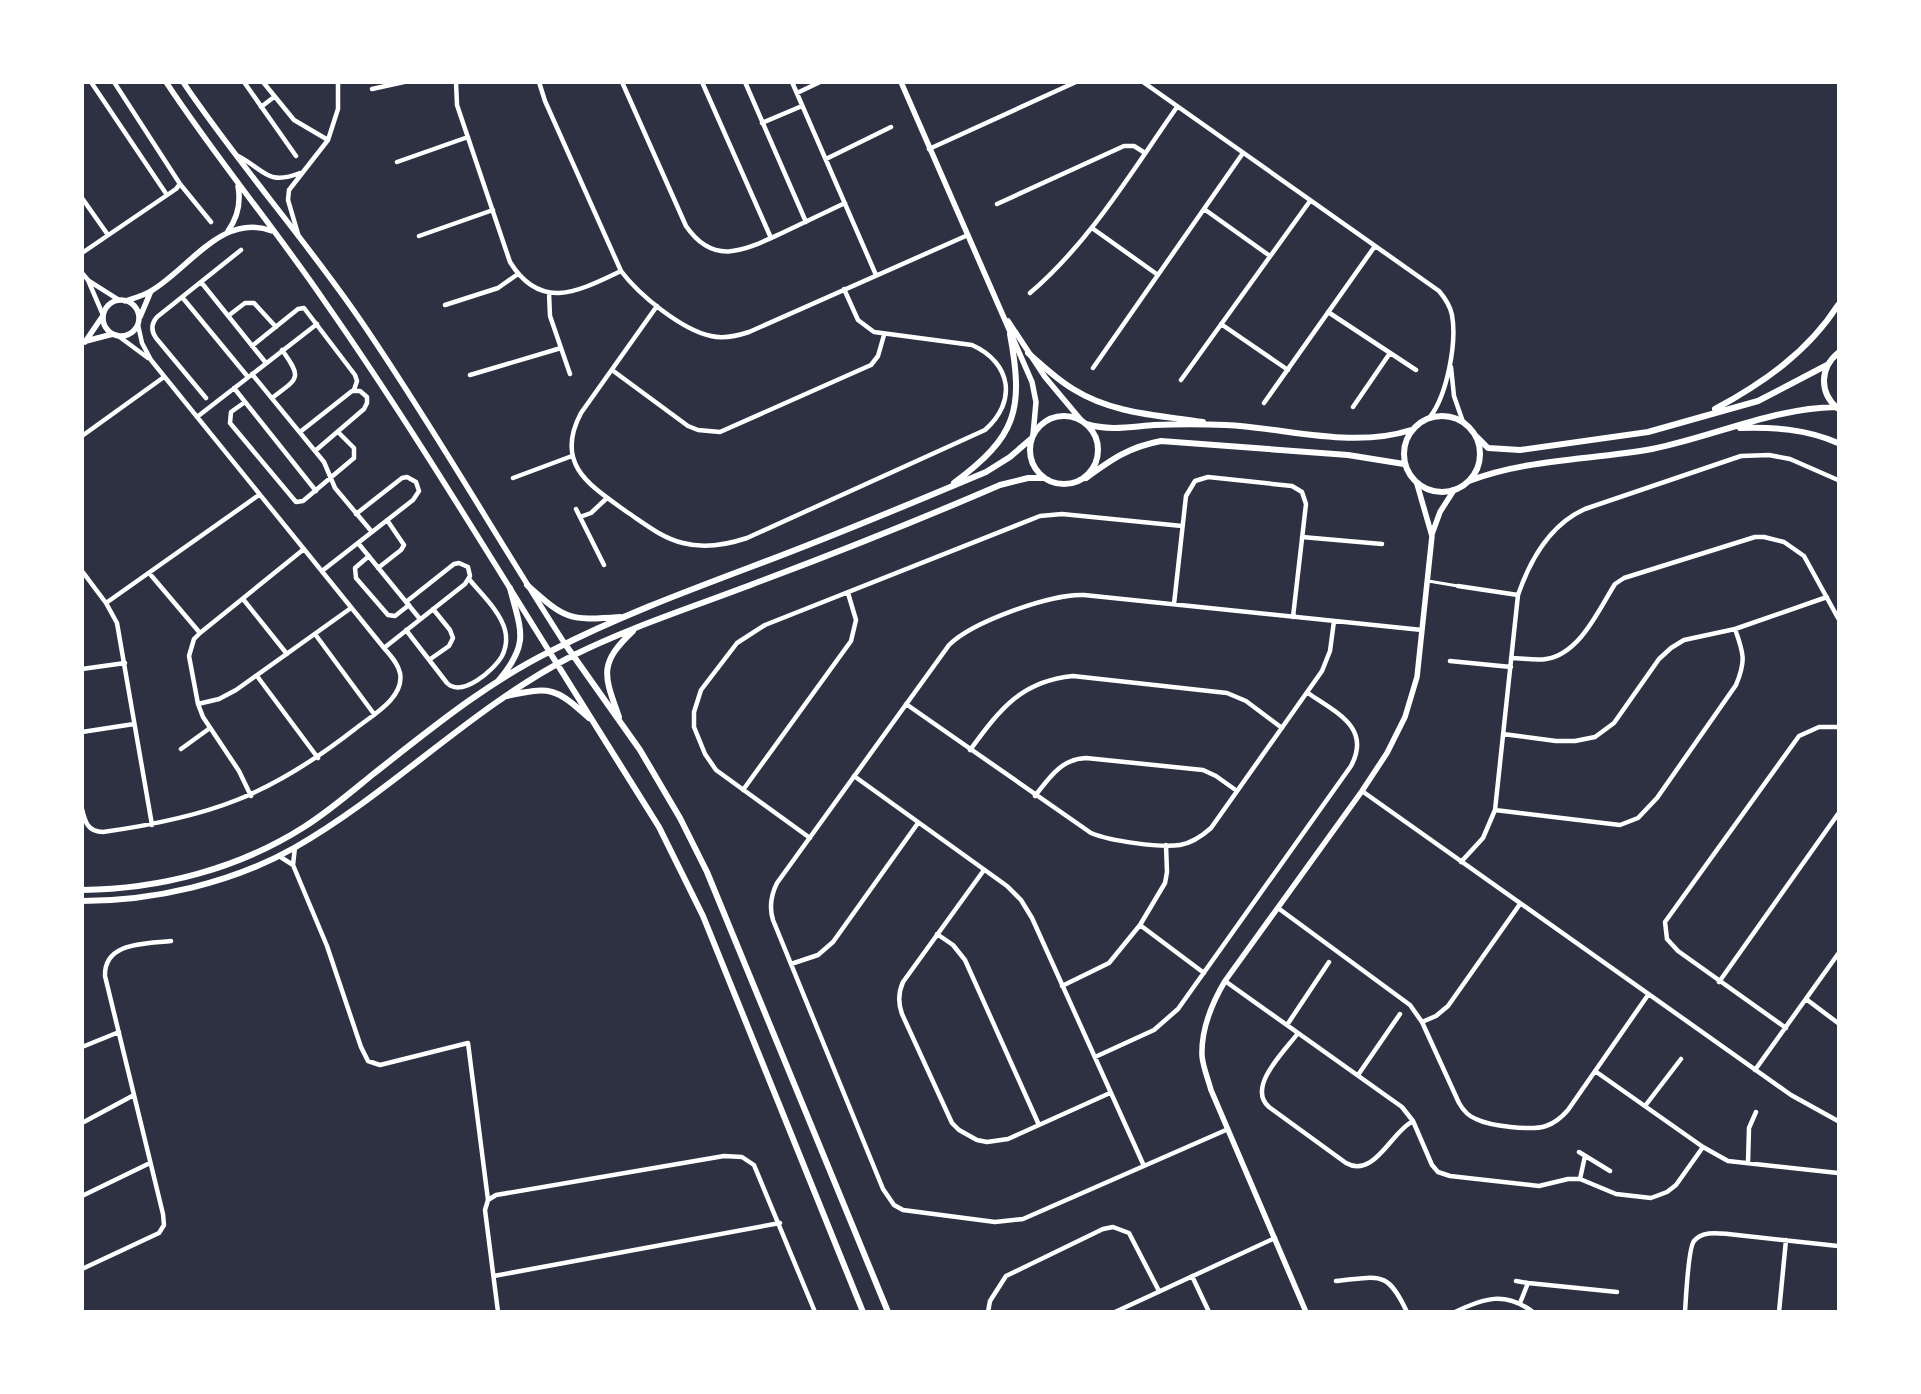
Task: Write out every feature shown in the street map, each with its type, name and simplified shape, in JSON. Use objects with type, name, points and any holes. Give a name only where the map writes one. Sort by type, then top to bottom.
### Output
[{"type":"main road","points":[[1705,415],[1750,390],[1782,368],[1810,341],[1838,305]]},
{"type":"main road","points":[[945,489],[976,467],[992,450],[1010,422],[1016,399],[1017,372],[1010,334]]},
{"type":"main road","points":[[1028,353],[1072,389],[1106,405],[1128,412],[1226,425],[1366,439],[1397,435],[1411,430],[1420,422],[1430,417],[1447,416],[1463,422],[1488,448],[1520,450],[1648,432],[1758,401],[1827,366],[1838,353]]},
{"type":"main road","points":[[1827,366],[1824,377],[1825,389],[1837,408]]},
{"type":"main road","points":[[1411,430],[1404,446],[1404,464],[1409,475],[1417,484],[1435,492],[1454,490],[1469,481],[1501,470],[1653,449],[1802,409],[1837,408]]},
{"type":"main road","points":[[82,890],[159,884],[210,871],[269,847],[305,827],[434,727],[496,684],[549,651],[626,617],[945,489],[998,465],[1033,436],[1040,426],[1054,418],[1071,417],[1119,430],[1153,425],[1226,425]]},
{"type":"main road","points":[[1084,422],[1098,440],[1099,451],[1093,470],[1086,478]]},
{"type":"main road","points":[[1731,428],[1778,428],[1818,434],[1838,442]]},
{"type":"main road","points":[[1469,481],[1479,464],[1480,454],[1475,435]]},
{"type":"main road","points":[[1033,436],[1030,455],[1037,472],[1044,478],[1061,485],[1086,478],[1124,451],[1161,441],[1348,455],[1404,464]]},
{"type":"main road","points":[[82,901],[106,901],[178,890],[246,870],[279,856],[382,788],[501,698],[573,656],[637,628],[789,571],[1000,485],[1028,478],[1044,478]]},
{"type":"main road","points":[[527,584],[555,610],[574,619],[626,617]]},
{"type":"main road","points":[[496,684],[513,663],[520,646],[520,631],[510,588]]},
{"type":"main road","points":[[622,725],[608,686],[607,666],[611,653],[637,628]]},
{"type":"main road","points":[[565,644],[622,725],[667,795],[707,872],[888,1312]]},
{"type":"main road","points":[[549,651],[659,827],[703,916],[863,1312]]},
{"type":"main road","points":[[501,698],[533,690],[552,691],[566,698],[595,724]]},
{"type":"street","points":[[91,82],[167,195]]},
{"type":"street","points":[[114,82],[180,184],[211,222]]},
{"type":"street","points":[[166,82],[237,184],[347,334],[549,651]]},
{"type":"street","points":[[183,82],[298,234],[424,415],[565,644]]},
{"type":"street","points":[[244,82],[296,156]]},
{"type":"street","points":[[263,82],[294,120],[328,140]]},
{"type":"street","points":[[298,234],[288,195],[290,186],[319,154],[328,140],[338,109],[338,82]]},
{"type":"street","points":[[372,89],[404,82]]},
{"type":"street","points":[[456,82],[458,105],[468,137],[510,262],[518,274],[535,288],[549,293],[573,292],[621,271]]},
{"type":"street","points":[[539,82],[545,101],[621,271],[658,306],[701,334],[725,338],[749,332],[968,235]]},
{"type":"street","points":[[622,82],[692,234],[708,247],[728,252],[748,249],[845,203]]},
{"type":"street","points":[[702,82],[772,238]]},
{"type":"street","points":[[744,82],[806,222]]},
{"type":"street","points":[[792,82],[876,275]]},
{"type":"street","points":[[797,93],[820,82]]},
{"type":"street","points":[[901,82],[1003,313],[1035,392],[1033,436]]},
{"type":"street","points":[[1058,82],[1061,89]]},
{"type":"street","points":[[929,149],[1076,82]]},
{"type":"street","points":[[1143,82],[1439,291],[1445,298],[1452,316],[1450,360],[1454,396],[1463,422]]},
{"type":"street","points":[[261,107],[274,97]]},
{"type":"street","points":[[762,123],[802,106]]},
{"type":"street","points":[[1030,293],[1061,266],[1092,228],[1177,107]]},
{"type":"street","points":[[826,158],[892,127]]},
{"type":"street","points":[[397,162],[468,137]]},
{"type":"street","points":[[997,204],[1124,146],[1134,146],[1145,153]]},
{"type":"street","points":[[1093,368],[1243,153]]},
{"type":"street","points":[[238,156],[275,179],[285,178],[302,172]]},
{"type":"street","points":[[82,253],[176,189],[180,184]]},
{"type":"street","points":[[84,343],[110,304],[151,291],[228,231],[235,220],[239,206],[237,184]]},
{"type":"street","points":[[82,198],[108,235]]},
{"type":"street","points":[[1181,380],[1310,201]]},
{"type":"street","points":[[1204,209],[1270,256]]},
{"type":"street","points":[[419,236],[493,210]]},
{"type":"street","points":[[228,231],[254,226],[274,232]]},
{"type":"street","points":[[1092,228],[1158,275]]},
{"type":"street","points":[[1264,403],[1375,246]]},
{"type":"street","points":[[206,398],[153,331],[153,324],[157,317],[241,250]]},
{"type":"street","points":[[82,273],[88,280],[104,315],[105,326],[150,360],[384,648],[397,665],[400,681],[390,701],[318,758],[251,796],[192,817],[152,825],[98,832],[92,830],[85,823],[82,809]]},
{"type":"street","points":[[445,305],[498,288],[518,274]]},
{"type":"street","points":[[88,280],[136,307],[142,343],[150,360]]},
{"type":"street","points":[[201,282],[266,363]]},
{"type":"street","points":[[658,306],[574,426],[571,441],[572,456],[584,480],[607,498],[669,538],[700,546],[732,543],[985,430],[995,421],[1002,410],[1006,397],[1006,384],[1002,371],[995,360],[984,351],[964,344],[884,335],[865,327],[858,320],[844,290]]},
{"type":"street","points":[[84,343],[115,334],[130,334],[138,322],[151,291]]},
{"type":"street","points":[[549,293],[550,316],[570,374]]},
{"type":"street","points":[[182,297],[300,432],[327,467],[335,488],[372,532]]},
{"type":"street","points":[[228,316],[246,303],[254,302],[276,327]]},
{"type":"street","points":[[252,346],[300,308],[306,309],[356,378],[357,384],[354,390],[300,432]]},
{"type":"street","points":[[1328,312],[1416,370]]},
{"type":"street","points":[[1003,313],[1028,353],[1084,422]]},
{"type":"street","points":[[197,417],[317,324]]},
{"type":"street","points":[[1221,324],[1288,370]]},
{"type":"street","points":[[612,370],[688,426],[703,432],[720,432],[871,365],[878,356],[884,335]]},
{"type":"street","points":[[470,375],[561,348]]},
{"type":"street","points":[[272,398],[292,383],[296,377],[295,367],[282,350]]},
{"type":"street","points":[[1354,407],[1390,353]]},
{"type":"street","points":[[1430,417],[1442,398],[1450,360]]},
{"type":"street","points":[[82,436],[164,377]]},
{"type":"street","points":[[234,388],[316,491]]},
{"type":"street","points":[[315,451],[338,432],[367,403],[363,392],[354,390]]},
{"type":"street","points":[[245,402],[231,412],[230,423],[294,501],[303,501],[355,456],[354,448],[338,432]]},
{"type":"street","points":[[1462,862],[1483,838],[1495,810],[1518,595],[1528,567],[1540,548],[1567,518],[1585,509],[1741,456],[1769,455],[1790,459],[1838,480]]},
{"type":"street","points":[[513,478],[572,456]]},
{"type":"street","points":[[322,571],[417,496],[418,486],[412,478],[407,477],[398,480],[356,514]]},
{"type":"street","points":[[1174,604],[1188,489],[1195,481],[1208,477],[1292,486],[1299,489],[1306,504],[1292,616]]},
{"type":"street","points":[[1417,484],[1432,536]]},
{"type":"street","points":[[1306,1312],[1226,1130],[1211,1090],[1202,1057],[1206,1027],[1214,999],[1225,981],[1362,791],[1386,753],[1405,717],[1417,677],[1432,536],[1440,512],[1454,490]]},
{"type":"street","points":[[106,603],[150,574],[259,495]]},
{"type":"street","points":[[580,517],[600,506],[607,498]]},
{"type":"street","points":[[576,509],[604,566]]},
{"type":"street","points":[[810,838],[716,770],[705,754],[693,719],[695,704],[701,690],[731,648],[750,632],[1040,516],[1062,514],[1182,526]]},
{"type":"street","points":[[378,568],[401,550],[404,545],[387,520]]},
{"type":"street","points":[[1302,537],[1382,544]]},
{"type":"street","points":[[1512,658],[1546,659],[1565,651],[1578,640],[1615,584],[1624,578],[1755,537],[1784,542],[1804,556],[1838,618]]},
{"type":"street","points":[[358,543],[420,619]]},
{"type":"street","points":[[251,796],[233,760],[210,728],[198,704],[189,656],[190,647],[200,633],[304,549]]},
{"type":"street","points":[[369,556],[355,568],[356,578],[388,614],[398,614],[454,564],[459,563],[468,567],[469,580],[503,624],[506,636],[502,656],[494,666],[462,689],[450,686],[406,630]]},
{"type":"street","points":[[82,571],[106,603],[117,623],[152,825]]},
{"type":"street","points":[[150,574],[200,633]]},
{"type":"street","points":[[384,648],[469,580]]},
{"type":"street","points":[[1428,581],[1518,595]]},
{"type":"street","points":[[743,790],[851,641],[856,620],[848,592]]},
{"type":"street","points":[[1226,1130],[1032,1216],[1014,1221],[995,1222],[903,1210],[887,1198],[882,1189],[772,915],[771,898],[777,883],[906,704],[954,640],[966,631],[1039,601],[1076,594],[1422,630]]},
{"type":"street","points":[[1503,734],[1556,741],[1575,741],[1595,737],[1614,723],[1660,659],[1671,648],[1684,640],[1735,630],[1827,597]]},
{"type":"street","points":[[243,599],[287,654]]},
{"type":"street","points":[[198,704],[228,695],[351,608]]},
{"type":"street","points":[[429,660],[449,646],[453,638],[450,630],[433,609]]},
{"type":"street","points":[[906,704],[1035,796],[1091,833],[1106,838],[1166,845],[1186,843],[1206,833],[1308,693],[1328,658],[1334,621]]},
{"type":"street","points":[[1495,810],[1620,825],[1638,818],[1657,798],[1736,685],[1743,668],[1744,653],[1735,630]]},
{"type":"street","points":[[315,634],[374,714]]},
{"type":"street","points":[[1450,661],[1511,667]]},
{"type":"street","points":[[82,669],[125,663]]},
{"type":"street","points":[[257,676],[318,758]]},
{"type":"street","points":[[970,750],[1009,701],[1051,680],[1073,676],[1227,693],[1246,701],[1282,728]]},
{"type":"street","points":[[1095,1057],[1144,1035],[1162,1024],[1178,1009],[1355,758],[1357,739],[1350,722],[1308,693]]},
{"type":"street","points":[[82,732],[134,724]]},
{"type":"street","points":[[1786,1028],[1678,951],[1667,940],[1665,922],[1799,736],[1819,727],[1838,727]]},
{"type":"street","points":[[181,750],[210,728]]},
{"type":"street","points":[[1035,796],[1061,765],[1073,760],[1086,758],[1195,768],[1216,776],[1237,791]]},
{"type":"street","points":[[854,776],[1015,893],[1027,909],[1144,1166]]},
{"type":"street","points":[[1362,791],[1790,1095],[1838,1121]]},
{"type":"street","points":[[1719,982],[1838,814]]},
{"type":"street","points":[[791,964],[818,954],[833,942],[918,822]]},
{"type":"street","points":[[1062,986],[1109,963],[1140,925],[1165,883],[1166,845]]},
{"type":"street","points":[[295,847],[293,865],[327,946],[361,1047],[368,1061],[380,1065],[468,1042],[488,1200],[485,1210],[498,1312]]},
{"type":"street","points":[[279,856],[293,865]]},
{"type":"street","points":[[984,870],[903,982],[899,992],[899,1004],[947,1114],[959,1130],[972,1138],[987,1142],[1008,1139],[1110,1093]]},
{"type":"street","points":[[1422,1022],[1436,1016],[1448,1006],[1520,904]]},
{"type":"street","points":[[1278,908],[1415,1010],[1459,1103],[1467,1114],[1484,1122],[1530,1129],[1552,1124],[1563,1115],[1648,995]]},
{"type":"street","points":[[1140,925],[1204,972]]},
{"type":"street","points":[[937,934],[953,945],[965,960],[1039,1125]]},
{"type":"street","points":[[82,1269],[159,1233],[164,1225],[163,1214],[105,976],[105,966],[108,958],[121,949],[170,941]]},
{"type":"street","points":[[1756,1070],[1838,954]]},
{"type":"street","points":[[1287,1025],[1329,962]]},
{"type":"street","points":[[1225,981],[1402,1107],[1413,1121],[1432,1165],[1446,1175],[1539,1186],[1568,1179],[1580,1179],[1622,1196],[1657,1197],[1676,1185],[1703,1148]]},
{"type":"street","points":[[1806,999],[1838,1023]]},
{"type":"street","points":[[1358,1075],[1400,1014]]},
{"type":"street","points":[[82,1047],[119,1032]]},
{"type":"street","points":[[1298,1033],[1262,1083],[1262,1096],[1269,1107],[1346,1163],[1355,1167],[1365,1166],[1373,1161],[1398,1132],[1413,1121]]},
{"type":"street","points":[[1645,1106],[1681,1059]]},
{"type":"street","points":[[1595,1071],[1703,1148],[1728,1161],[1838,1173]]},
{"type":"street","points":[[82,1123],[134,1095]]},
{"type":"street","points":[[1748,1163],[1749,1128],[1756,1112]]},
{"type":"street","points":[[1579,1152],[1610,1171]]},
{"type":"street","points":[[488,1200],[496,1196],[724,1156],[742,1157],[754,1165],[816,1312]]},
{"type":"street","points":[[1580,1179],[1585,1156]]},
{"type":"street","points":[[82,1196],[150,1163]]},
{"type":"street","points":[[494,1276],[780,1224]]},
{"type":"street","points":[[988,1312],[990,1301],[1006,1276],[1018,1268],[1103,1229],[1113,1228],[1129,1233],[1159,1292]]},
{"type":"street","points":[[1684,1312],[1691,1246],[1698,1237],[1714,1233],[1838,1246]]},
{"type":"street","points":[[1115,1312],[1275,1238]]},
{"type":"street","points":[[1779,1312],[1786,1240]]},
{"type":"street","points":[[1192,1276],[1209,1312]]},
{"type":"street","points":[[1336,1281],[1370,1278],[1384,1279],[1395,1287],[1407,1312]]},
{"type":"street","points":[[1516,1281],[1617,1292]]},
{"type":"street","points":[[1520,1303],[1528,1283]]},
{"type":"street","points":[[1455,1312],[1480,1300],[1491,1298],[1520,1303],[1533,1312]]}]
